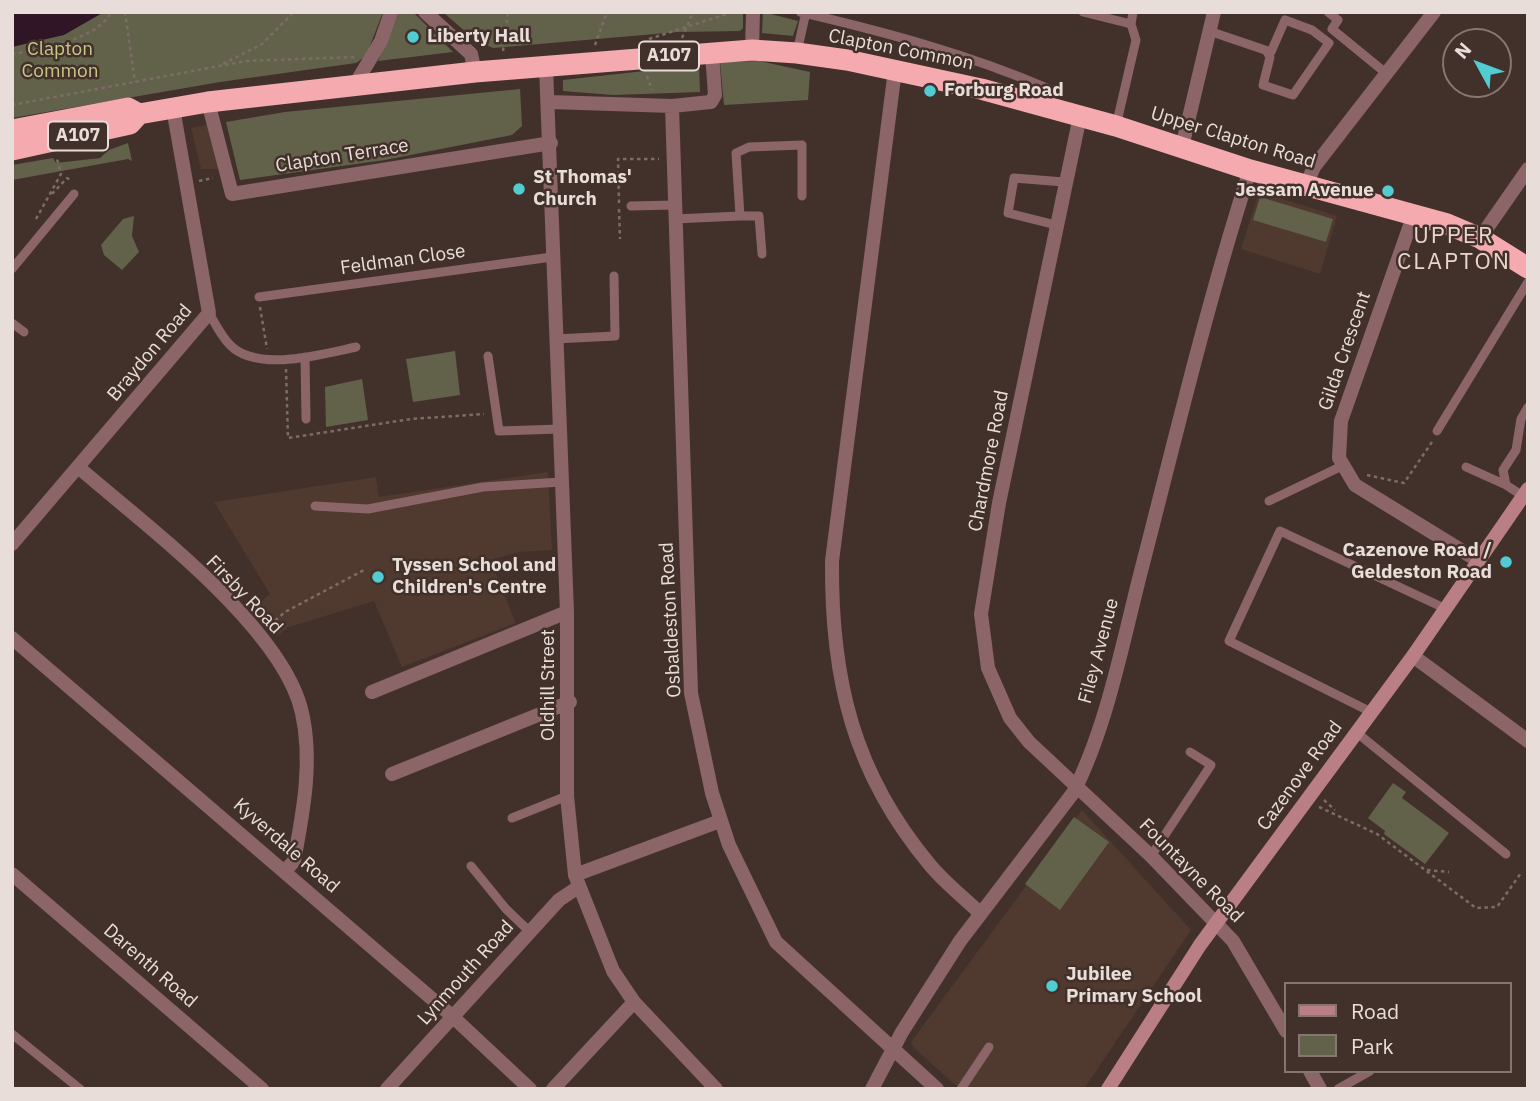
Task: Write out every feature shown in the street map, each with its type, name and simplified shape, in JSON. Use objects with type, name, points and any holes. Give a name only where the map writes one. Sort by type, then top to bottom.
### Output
[{"type":"highway","name":"Clapton Common","points":[[12,150],[130,124],[139,114],[208,102],[475,72],[752,50],[797,53],[895,70],[981,89],[1080,116]]},
{"type":"highway","name":"Clapton Common","points":[[12,130],[128,108],[139,114]]},
{"type":"highway","name":"Upper Clapton Road","points":[[1080,116],[1250,170],[1414,214],[1480,238],[1528,268]]},
{"type":"street","points":[[354,86],[381,41],[391,12]]},
{"type":"street","points":[[425,12],[471,54],[475,72]]},
{"type":"street","points":[[752,50],[753,12]]},
{"type":"street","points":[[1182,147],[1213,12]]},
{"type":"street","points":[[1306,185],[1314,167],[1434,12]]},
{"type":"street","points":[[550,102],[672,106],[711,102],[715,95],[712,53]]},
{"type":"street","name":"Oldhill Street","points":[[546,67],[550,102],[552,257],[568,612],[570,702],[567,796],[576,881],[607,959],[634,1002],[716,1089]]},
{"type":"street","points":[[895,70],[832,561],[832,614],[837,667],[858,746],[882,799],[931,867],[980,913]]},
{"type":"street","points":[[208,102],[227,175]]},
{"type":"street","name":"Osbaldeston Road","points":[[672,106],[691,692],[720,821],[750,892],[776,942],[937,1089]]},
{"type":"street","name":"Braydon Road","points":[[12,544],[209,313],[173,108]]},
{"type":"street","name":"Chardmore Road","points":[[1076,786],[1029,742],[1010,718],[988,668],[981,614],[999,503],[1064,182],[1080,116]]},
{"type":"street","name":"Clapton Terrace","points":[[227,175],[232,194],[551,142]]},
{"type":"street","points":[[1480,238],[1528,169]]},
{"type":"street","name":"Filey Avenue","points":[[872,1089],[902,1032],[980,913],[1014,873],[1076,786],[1098,729],[1227,242],[1250,170]]},
{"type":"street","name":"Gilda Crescent","points":[[1342,466],[1337,441],[1340,421],[1414,214]]},
{"type":"street","points":[[1342,466],[1359,487],[1477,560]]},
{"type":"street","name":"Firsby Road","points":[[78,467],[208,581],[259,634],[292,684],[302,710],[308,762],[298,838],[293,861],[285,871]]},
{"type":"street","name":"Cazenove Road","points":[[1108,1089],[1217,922],[1413,656],[1525,492]]},
{"type":"street","points":[[372,692],[568,612]]},
{"type":"street","name":"Kyverdale Road","points":[[12,638],[452,1016],[530,1089]]},
{"type":"street","points":[[1413,656],[1528,741]]},
{"type":"street","points":[[392,774],[570,702]]},
{"type":"street","name":"Fountayne Road","points":[[1076,786],[1217,922],[1233,941],[1284,1028]]},
{"type":"street","name":"Lynmouth Road","points":[[387,1089],[576,881],[720,821]]},
{"type":"street","name":"Darenth Road","points":[[12,874],[262,1089]]},
{"type":"street","points":[[553,1089],[634,1002]]},
{"type":"street","points":[[1311,1073],[1320,1089]]},
{"type":"lane","points":[[1083,12],[1130,24]]},
{"type":"lane","points":[[1116,126],[1136,40],[1130,24],[1133,12]]},
{"type":"lane","points":[[1328,12],[1338,20],[1332,29],[1387,74]]},
{"type":"lane","points":[[797,53],[804,13],[994,65],[1049,89]]},
{"type":"lane","points":[[1209,31],[1267,52],[1270,57],[1263,85],[1293,95],[1329,43],[1312,30],[1284,20],[1271,52],[1267,52]]},
{"type":"lane","points":[[740,216],[736,153],[749,147],[802,145],[802,197]]},
{"type":"lane","points":[[1056,225],[1008,213],[1014,178],[1064,182]]},
{"type":"lane","points":[[12,269],[74,194]]},
{"type":"lane","points":[[631,206],[674,212],[759,216],[762,254]]},
{"type":"lane","name":"Feldman Close","points":[[259,297],[552,257]]},
{"type":"lane","points":[[555,339],[615,336],[614,276]]},
{"type":"lane","points":[[1437,431],[1528,282]]},
{"type":"lane","points":[[209,313],[232,347],[268,359],[305,357],[356,347]]},
{"type":"lane","points":[[12,323],[24,331]]},
{"type":"lane","points":[[488,356],[499,431],[560,429]]},
{"type":"lane","points":[[305,357],[306,419]]},
{"type":"lane","points":[[1506,485],[1503,470],[1516,450],[1521,419],[1528,407]]},
{"type":"lane","points":[[1269,500],[1342,466]]},
{"type":"lane","points":[[1466,467],[1525,492]]},
{"type":"lane","points":[[315,506],[368,509],[483,487],[561,482]]},
{"type":"lane","points":[[1371,712],[1229,641],[1280,531],[1444,608]]},
{"type":"lane","points":[[1356,732],[1506,854]]},
{"type":"lane","points":[[1151,856],[1211,765],[1190,751]]},
{"type":"lane","points":[[512,818],[567,796]]},
{"type":"lane","points":[[471,866],[530,932]]},
{"type":"lane","points":[[12,1034],[79,1089]]},
{"type":"lane","points":[[961,1089],[989,1048]]},
{"type":"lane","points":[[1338,1089],[1366,1073]]},
{"type":"path","points":[[12,54],[71,41],[102,24],[111,12]]},
{"type":"path","points":[[125,12],[135,82]]},
{"type":"path","points":[[220,66],[262,44],[294,12]]},
{"type":"path","points":[[503,51],[508,12]]},
{"type":"path","points":[[595,45],[607,12]]},
{"type":"path","points":[[682,38],[694,12]]},
{"type":"path","points":[[641,41],[733,12]]},
{"type":"path","points":[[12,105],[246,61],[364,56]]},
{"type":"path","points":[[645,69],[654,96]]},
{"type":"path","points":[[35,222],[61,174],[55,149]]},
{"type":"path","points":[[620,239],[618,159],[673,158]]},
{"type":"path","points":[[186,185],[227,175]]},
{"type":"path","points":[[259,297],[268,359]]},
{"type":"path","points":[[286,359],[288,438],[411,419],[495,412]]},
{"type":"path","points":[[1359,487],[1368,474],[1404,482],[1437,431]]},
{"type":"path","points":[[259,634],[285,612],[366,569]]},
{"type":"path","points":[[1310,796],[1377,834],[1476,908],[1497,908],[1521,873]]},
{"type":"path","points":[[1310,796],[1337,813]]},
{"type":"path","points":[[1424,870],[1449,872]]},
{"type":"shaded area","points":[[12,12],[104,12],[64,35],[12,47]]},
{"type":"shaded area","points":[[207,125],[219,169],[201,169],[191,128]]},
{"type":"shaded area","points":[[1267,194],[1337,216],[1320,274],[1241,249],[1257,198]]},
{"type":"shaded area","name":"Tyssen School and Children's Centre","points":[[548,472],[552,550],[519,552],[490,560],[516,623],[402,667],[374,601],[289,627],[277,636],[252,608],[270,594],[214,502],[376,477],[379,497]]},
{"type":"shaded area","name":"Jubilee Primary School","points":[[1082,810],[1191,930],[1084,1089],[960,1089],[914,1048],[911,1042]]},
{"type":"green space","name":"Clapton Common","points":[[12,12],[383,12],[366,56],[356,63],[220,82],[12,118]]},
{"type":"green space","points":[[398,12],[413,12],[453,52],[378,61]]},
{"type":"green space","points":[[443,12],[743,12],[743,28],[740,31],[678,32],[493,48],[475,40]]},
{"type":"green space","points":[[763,12],[798,21],[793,36],[762,33]]},
{"type":"green space","points":[[759,61],[810,72],[808,100],[724,105],[720,62]]},
{"type":"green space","points":[[699,65],[700,92],[613,95],[563,91],[563,80]]},
{"type":"green space","points":[[520,89],[522,126],[512,135],[385,160],[240,180],[226,122],[285,112]]},
{"type":"green space","points":[[128,143],[132,161],[128,159],[12,180],[12,165],[53,158],[56,163],[100,158],[109,150]]},
{"type":"green space","points":[[1260,197],[1333,219],[1326,242],[1253,220]]},
{"type":"green space","points":[[134,216],[132,236],[139,252],[122,270],[104,255],[101,245],[123,219]]},
{"type":"green space","points":[[455,351],[460,395],[413,402],[406,359]]},
{"type":"green space","points":[[362,379],[368,420],[326,427],[325,387]]},
{"type":"green space","points":[[1393,783],[1406,792],[1402,798],[1449,833],[1425,864],[1384,834],[1385,831],[1368,818]]},
{"type":"green space","points":[[1074,817],[1109,842],[1060,910],[1025,884]]},
{"type":"place","name":"Liberty Hall","points":[[413,37]]},
{"type":"place","name":"Forburg Road","points":[[930,91]]},
{"type":"place","name":"St Thomas' Church","points":[[519,189]]},
{"type":"place","name":"Jessam Avenue","points":[[1388,191]]},
{"type":"place","name":"Cazenove Road / Geldeston Road","points":[[1506,562]]},
{"type":"place","name":"Tyssen School and Children's Centre","points":[[378,577]]},
{"type":"place","name":"Jubilee Primary School","points":[[1052,986]]},
{"type":"district","name":"UPPER CLAPTON","points":[[1454,249]]}]
